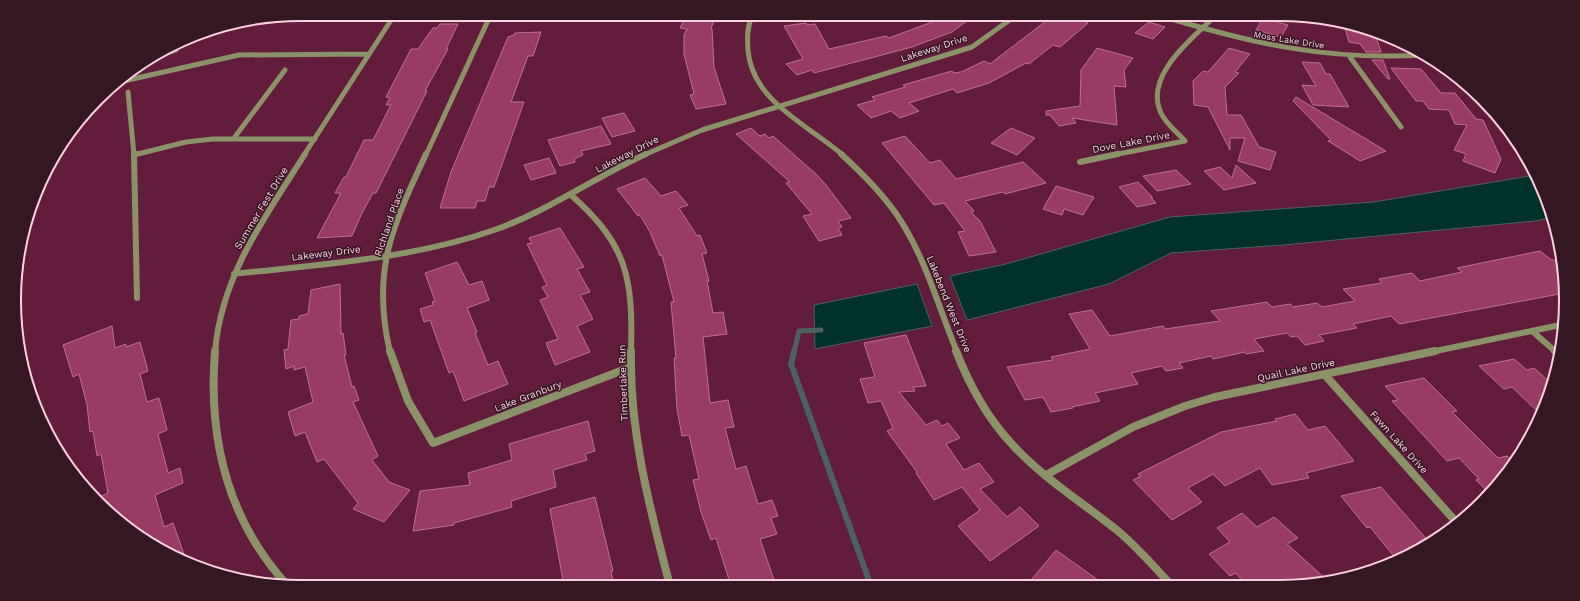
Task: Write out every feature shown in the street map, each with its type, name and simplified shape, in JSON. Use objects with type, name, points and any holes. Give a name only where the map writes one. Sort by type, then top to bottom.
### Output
[{"type":"street","name":"Summer Fest Drive","points":[[278,579],[251,536],[227,484],[217,439],[213,388],[216,342],[225,298],[234,274],[260,224],[391,21]]},
{"type":"street","name":"Richland Place","points":[[433,443],[419,422],[408,401],[392,359],[384,326],[382,300],[386,256],[411,189],[488,21]]},
{"type":"street","name":"Lakebend West Drive","points":[[750,21],[746,49],[756,81],[766,96],[821,137],[851,162],[883,197],[904,226],[924,263],[964,370],[978,397],[996,426],[1019,451],[1046,475],[1120,533],[1166,580]]},
{"type":"street","name":"Lakeway Drive","points":[[234,274],[386,256],[449,243],[497,229],[534,214],[658,148],[684,137],[742,116],[956,53],[972,47],[1008,21]]},
{"type":"street","name":"Moss Lake Drive","points":[[1177,21],[1263,45],[1302,52],[1350,57],[1379,58],[1414,56]]},
{"type":"street","points":[[1202,29],[1211,21]]},
{"type":"street","name":"Dove Lake Drive","points":[[1080,162],[1185,141],[1168,124],[1159,108],[1157,91],[1159,82],[1167,68],[1202,29]]},
{"type":"street","points":[[129,80],[239,55],[370,54]]},
{"type":"street","points":[[1350,57],[1401,127]]},
{"type":"street","points":[[234,138],[285,70]]},
{"type":"street","points":[[128,92],[134,155],[137,298]]},
{"type":"street","points":[[134,155],[186,142],[234,138],[315,139]]},
{"type":"street","name":"Timberlake Run","points":[[571,195],[590,210],[604,228],[622,262],[630,286],[632,306],[630,367],[635,425],[645,490],[668,580]]},
{"type":"street","name":"Quail Lake Drive","points":[[1046,475],[1133,427],[1186,406],[1215,397],[1558,326]]},
{"type":"street","points":[[1532,331],[1555,350]]},
{"type":"street","name":"Lake Granbury","points":[[433,443],[630,367]]},
{"type":"street","name":"Fawn Lake Drive","points":[[1324,375],[1454,519]]},
{"type":"shaded area","points":[[1530,176],[1538,194],[1546,219],[1535,221],[1283,245],[1171,253],[1109,284],[967,320],[950,276],[1006,264],[1170,217],[1374,202]]},
{"type":"shaded area","points":[[917,284],[932,326],[815,349],[814,305]]},
{"type":"building","points":[[684,21],[714,21],[711,28],[714,67],[726,104],[696,109],[690,95],[694,94],[684,54],[684,35],[687,29],[680,28]]},
{"type":"building","points":[[935,21],[967,21],[952,32],[912,47],[814,73],[812,70],[797,75],[786,64],[803,59],[784,26],[806,23],[807,25],[815,24],[829,49],[886,36],[889,38]]},
{"type":"building","points":[[1046,21],[1088,21],[1086,23],[1088,23],[1060,47],[1053,45],[1029,64],[1026,63],[989,83],[957,93],[953,89],[909,103],[919,111],[900,118],[891,111],[871,118],[857,105],[875,100],[872,97],[905,87],[903,85],[952,71],[954,73],[961,72],[984,61],[990,64]]},
{"type":"building","points":[[1261,21],[1274,21],[1288,25],[1281,37],[1256,30]]},
{"type":"building","points":[[1149,22],[1165,27],[1153,39],[1135,33]]},
{"type":"building","points":[[440,24],[458,24],[446,49],[448,49],[425,91],[427,91],[376,193],[373,193],[352,236],[317,238],[341,193],[335,193],[344,177],[346,177],[364,140],[373,140],[391,105],[386,105],[390,98],[386,97],[411,49],[418,49],[433,28],[437,28]]},
{"type":"building","points":[[1345,29],[1377,39],[1381,52],[1366,52],[1360,44],[1349,42]]},
{"type":"building","points":[[541,32],[533,56],[528,56],[511,102],[524,102],[494,187],[489,187],[485,201],[477,201],[475,208],[440,208],[451,172],[508,37],[514,35],[515,33]]},
{"type":"building","points":[[1097,48],[1133,58],[1124,70],[1126,87],[1114,86],[1117,125],[1072,118],[1076,123],[1059,126],[1050,115],[1046,115],[1046,111],[1080,106],[1081,70]]},
{"type":"building","points":[[1229,48],[1250,54],[1235,72],[1239,73],[1225,87],[1227,115],[1241,115],[1259,147],[1276,152],[1270,170],[1238,161],[1245,138],[1230,138],[1230,150],[1208,107],[1194,105],[1193,81],[1203,71],[1208,72]]},
{"type":"building","points":[[1372,60],[1383,60],[1390,79],[1388,79]]},
{"type":"building","points":[[1302,62],[1320,63],[1326,74],[1330,74],[1349,107],[1313,105],[1302,85],[1316,86]]},
{"type":"building","points":[[1391,68],[1421,69],[1441,93],[1455,93],[1476,119],[1483,120],[1501,159],[1495,173],[1463,161],[1466,154],[1454,150],[1467,125],[1455,124],[1449,110],[1429,109],[1423,101],[1416,101]]},
{"type":"building","points":[[1296,97],[1386,151],[1360,161],[1328,141],[1331,140],[1293,101]]},
{"type":"building","points":[[624,113],[635,131],[612,137],[602,118]]},
{"type":"building","points":[[601,126],[611,144],[581,151],[583,155],[574,159],[575,162],[560,166],[548,140]]},
{"type":"building","points":[[751,128],[760,136],[765,134],[769,138],[773,136],[816,174],[826,185],[851,218],[838,221],[842,227],[838,228],[842,235],[819,241],[803,216],[812,214],[786,183],[790,182],[736,134]]},
{"type":"building","points":[[1011,128],[1035,138],[1017,155],[991,143]]},
{"type":"building","points":[[905,136],[930,163],[940,160],[956,179],[1023,162],[1046,183],[1005,194],[1003,192],[965,201],[974,211],[971,212],[980,221],[996,252],[969,256],[958,232],[965,231],[944,203],[934,205],[882,143]]},
{"type":"building","points":[[549,158],[556,173],[531,180],[524,165]]},
{"type":"building","points":[[1236,165],[1256,183],[1224,190],[1204,171],[1220,167],[1232,178]]},
{"type":"building","points":[[1176,170],[1191,184],[1157,191],[1143,176]]},
{"type":"building","points":[[645,178],[661,196],[676,191],[688,205],[679,208],[697,236],[700,235],[707,253],[702,254],[709,281],[707,281],[713,313],[723,312],[727,334],[703,337],[710,403],[728,400],[734,427],[725,428],[736,469],[746,466],[758,504],[772,500],[778,516],[771,518],[777,534],[760,539],[774,580],[729,580],[716,538],[711,540],[701,512],[693,480],[699,479],[689,435],[682,436],[677,409],[674,358],[676,358],[671,302],[674,302],[662,255],[660,256],[650,232],[640,215],[638,216],[617,189]]},
{"type":"building","points":[[1138,182],[1156,203],[1137,207],[1119,187]]},
{"type":"building","points":[[1056,186],[1094,197],[1083,215],[1064,209],[1062,215],[1043,209]]},
{"type":"building","points":[[560,228],[584,267],[577,269],[590,292],[580,295],[593,319],[577,326],[590,352],[555,365],[546,343],[558,339],[540,300],[548,297],[542,287],[547,285],[527,244],[532,243],[529,238]]},
{"type":"building","points":[[1540,251],[1550,259],[1556,261],[1559,294],[1399,324],[1391,316],[1353,324],[1357,328],[1319,335],[1324,341],[1305,345],[1297,336],[1291,337],[1287,333],[1254,339],[1264,351],[1246,354],[1245,352],[1213,359],[1211,356],[1179,363],[1183,368],[1166,371],[1162,366],[1131,373],[1138,384],[1095,393],[1100,401],[1051,412],[1043,397],[1025,400],[1007,367],[1053,360],[1051,357],[1090,349],[1069,314],[1092,310],[1110,336],[1163,326],[1165,329],[1220,321],[1211,311],[1267,302],[1272,307],[1290,304],[1293,307],[1317,303],[1322,307],[1355,301],[1343,289],[1382,283],[1379,279],[1412,273],[1420,281],[1462,272],[1457,268]]},
{"type":"building","points":[[457,262],[469,285],[482,281],[489,300],[467,308],[488,365],[498,361],[508,384],[464,401],[453,371],[449,373],[430,320],[424,322],[420,309],[433,305],[432,302],[435,301],[425,273]]},
{"type":"building","points":[[340,284],[341,334],[343,333],[346,355],[344,355],[352,387],[354,386],[359,400],[353,402],[378,456],[372,460],[389,482],[410,490],[384,522],[353,509],[358,503],[324,459],[317,462],[305,432],[295,436],[288,412],[313,402],[305,367],[294,370],[294,366],[286,369],[284,350],[288,349],[291,320],[299,319],[299,316],[308,314],[311,290]]},
{"type":"building","points":[[112,326],[115,348],[126,344],[126,347],[140,342],[148,371],[140,374],[147,402],[159,398],[167,430],[158,434],[168,473],[180,468],[183,483],[155,495],[164,527],[173,523],[184,554],[145,533],[116,511],[101,496],[108,493],[101,454],[97,456],[93,431],[90,432],[87,405],[79,374],[73,377],[63,345]]},
{"type":"building","points":[[906,335],[926,386],[913,387],[915,391],[899,392],[926,425],[937,420],[942,426],[948,423],[960,438],[946,444],[964,470],[979,463],[994,482],[980,489],[1007,517],[1020,507],[1039,526],[990,561],[958,526],[980,510],[962,487],[934,500],[916,473],[917,472],[887,431],[893,428],[881,401],[868,403],[860,379],[875,377],[864,343]]},
{"type":"building","points":[[1514,359],[1527,370],[1534,368],[1547,380],[1536,410],[1512,387],[1504,389],[1479,366]]},
{"type":"building","points":[[1424,378],[1457,411],[1452,412],[1498,458],[1507,456],[1510,459],[1486,490],[1476,480],[1479,479],[1459,458],[1447,461],[1392,401],[1398,400],[1385,386]]},
{"type":"building","points":[[1295,414],[1308,430],[1325,426],[1354,461],[1306,473],[1309,478],[1272,485],[1260,468],[1225,486],[1213,474],[1188,488],[1202,502],[1172,520],[1133,480],[1141,476],[1138,474],[1221,432],[1277,421],[1275,419]]},
{"type":"building","points":[[588,421],[595,451],[585,454],[587,460],[553,470],[556,487],[511,501],[512,507],[454,523],[454,525],[413,531],[420,491],[470,485],[468,473],[512,460],[509,444]]},
{"type":"building","points":[[1381,487],[1426,539],[1393,556],[1370,527],[1367,528],[1341,496]]},
{"type":"building","points":[[595,497],[613,571],[611,571],[613,580],[563,580],[550,509]]},
{"type":"building","points":[[1242,513],[1257,527],[1274,517],[1298,538],[1287,544],[1323,577],[1280,580],[1242,580],[1236,573],[1230,576],[1209,554],[1230,542],[1217,528]]},
{"type":"building","points":[[1056,550],[1098,580],[1031,580]]},
{"type":"waterway","points":[[794,352],[799,331],[821,330]]},
{"type":"waterway","points":[[794,351],[791,364],[869,580]]}]
